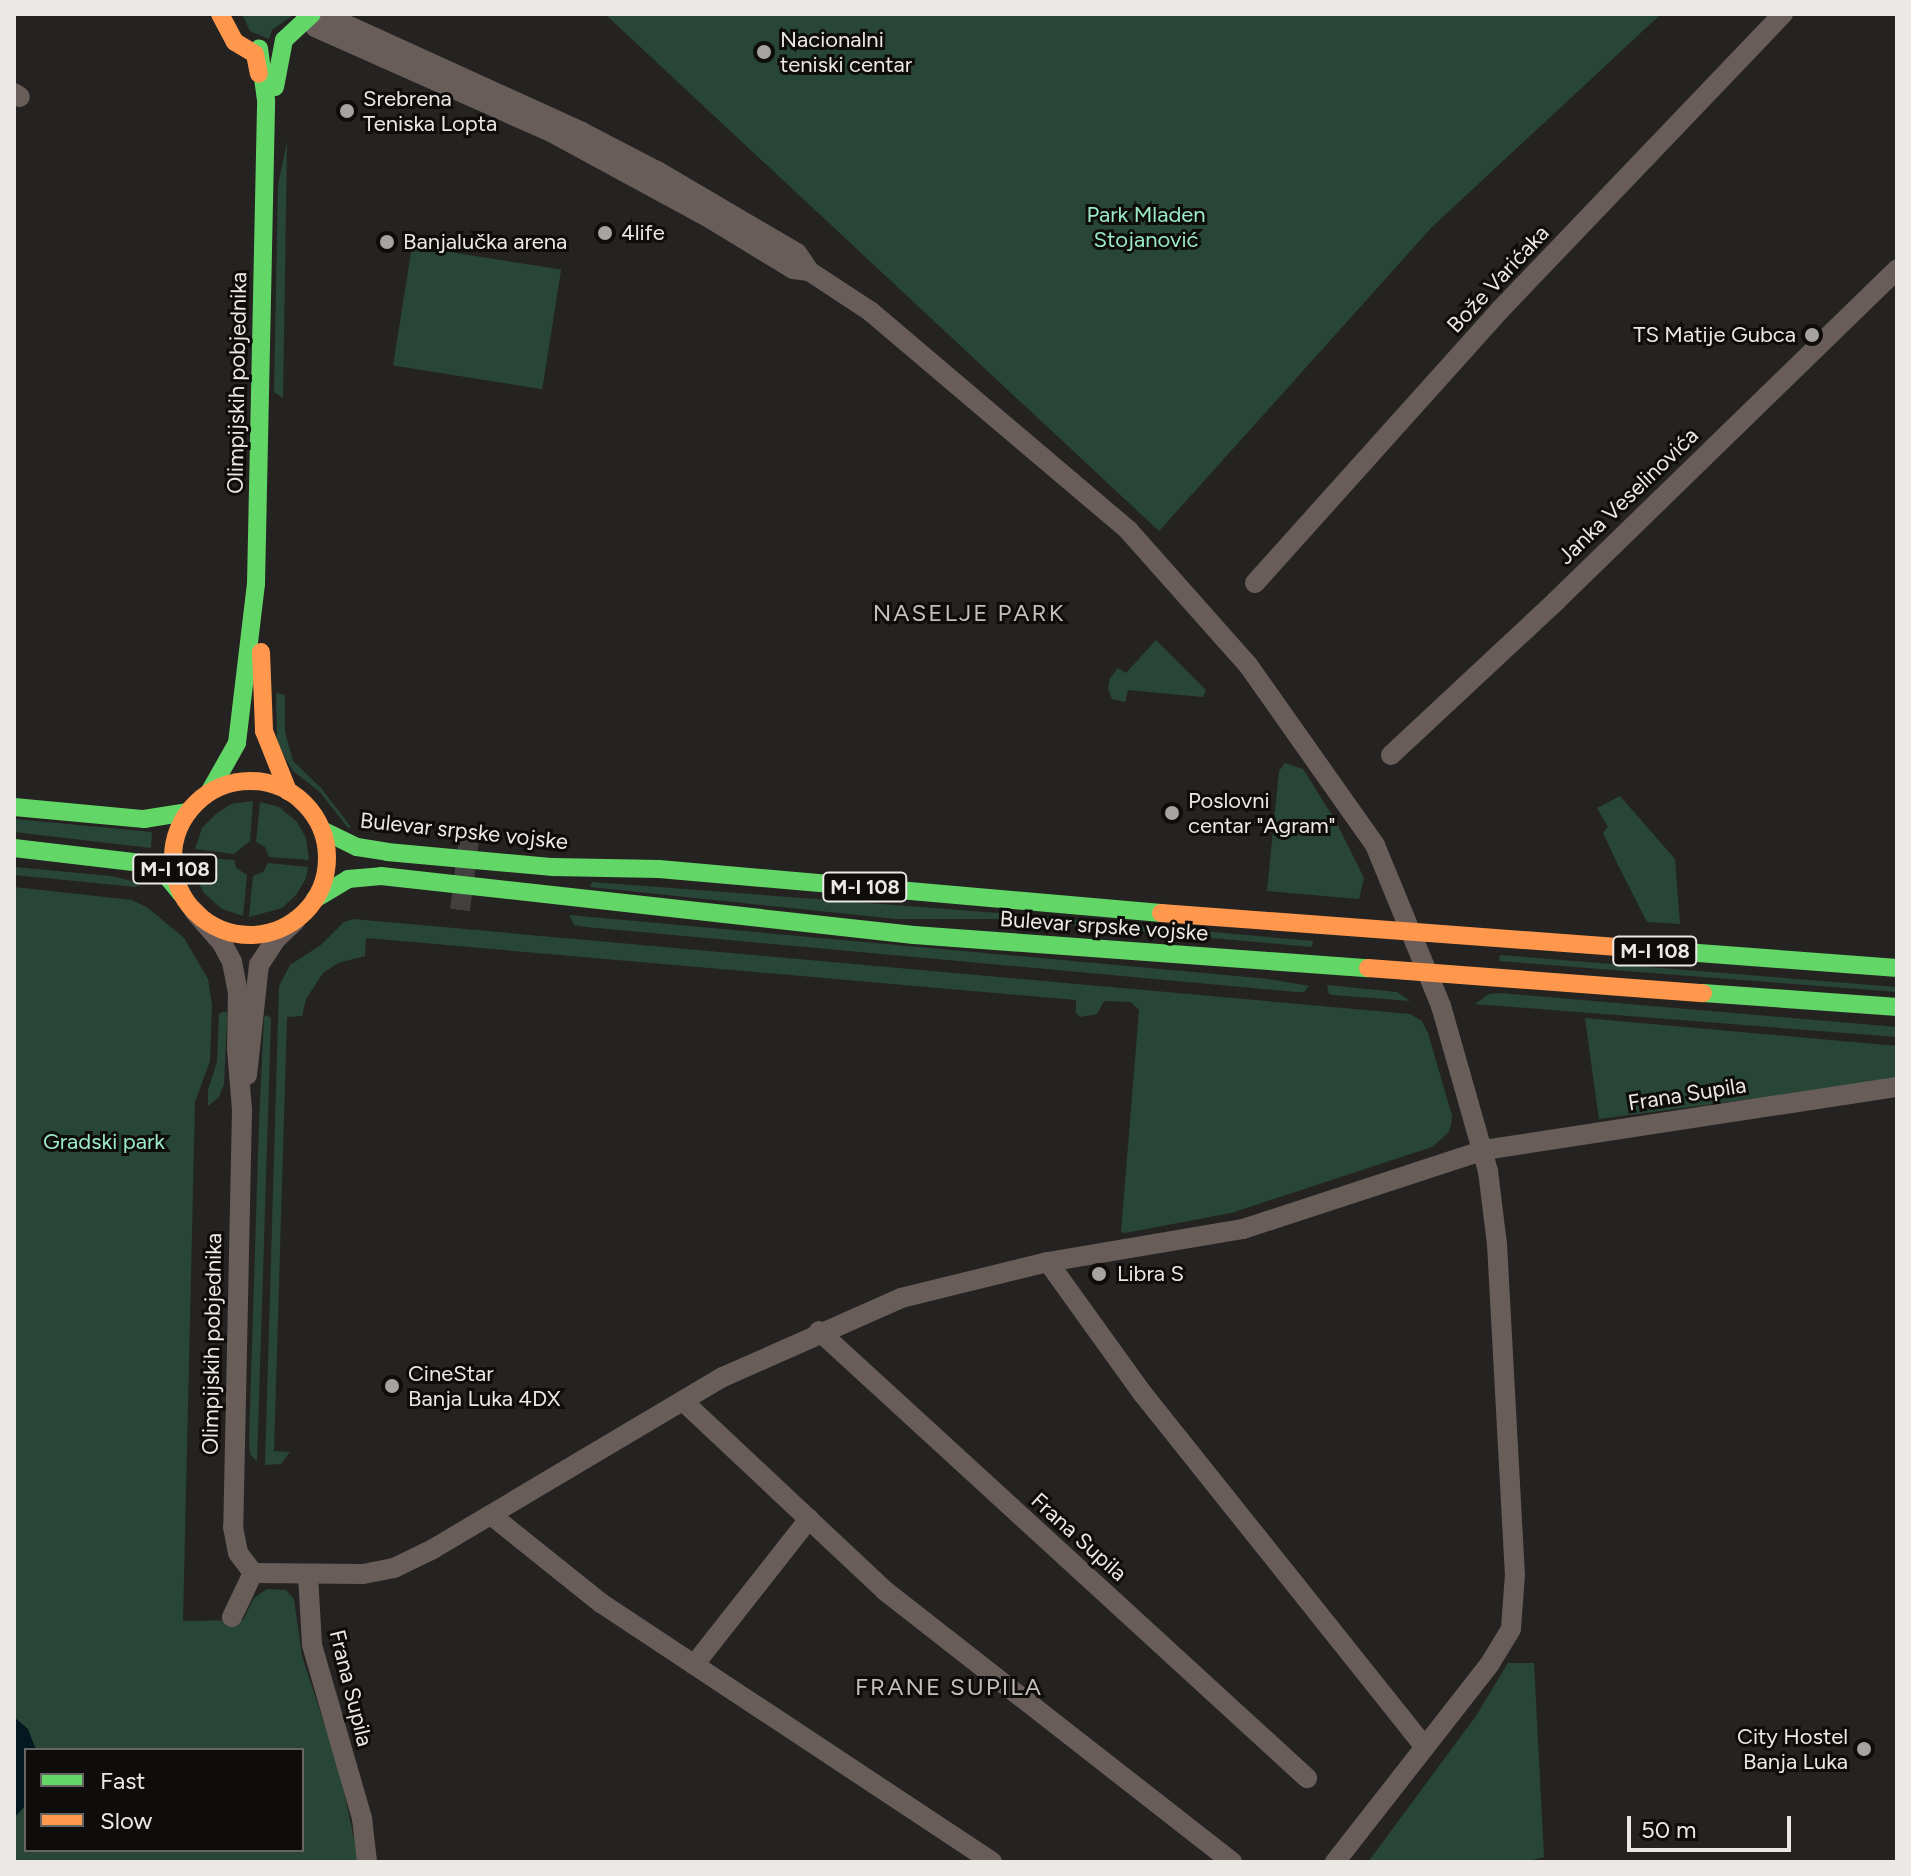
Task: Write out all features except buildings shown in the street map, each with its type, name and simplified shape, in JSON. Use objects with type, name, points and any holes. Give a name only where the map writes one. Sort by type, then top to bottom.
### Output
[{"type":"main road","points":[[220,14],[235,42],[257,51],[286,47],[318,17]]},
{"type":"main road","points":[[229,14],[242,39],[257,51]]},
{"type":"main road","name":"Olimpijskih pobjednika","points":[[265,183],[286,47]]},
{"type":"main road","name":"Olimpijskih pobjednika","points":[[257,51],[265,183],[256,584],[264,731],[288,791]]},
{"type":"main road","name":"Olimpijskih pobjednika","points":[[210,791],[237,743],[256,584]]},
{"type":"main road","name":"M-I 108","points":[[188,903],[175,876],[173,852],[179,828],[188,812],[210,791],[236,782],[255,781],[288,791]]},
{"type":"main road","name":"Bulevar srpske vojske","points":[[288,791],[314,814],[322,830],[327,863],[315,899]]},
{"type":"main road","points":[[14,807],[144,819],[188,812]]},
{"type":"main road","name":"Bulevar srpske vojske","points":[[322,830],[357,847],[466,860],[553,867],[659,869],[1412,933],[1897,968]]},
{"type":"main road","name":"Bulevar srpske vojske","points":[[14,848],[131,859],[150,864],[165,874],[188,903],[218,928],[246,935],[271,932],[295,921],[315,899],[348,879],[381,876],[783,923],[1429,975],[1897,1007]]},
{"type":"street","name":"Bože Varićaka","points":[[1255,583],[1499,311],[1783,14]]},
{"type":"street","points":[[318,17],[551,132],[706,216],[793,269],[809,271],[870,311],[1108,512],[1214,625],[1352,808],[1375,845],[1449,1028],[1484,1150],[1497,1244],[1515,1574],[1511,1629],[1489,1665],[1335,1862]]},
{"type":"street","name":"Janka Veselinovića","points":[[1391,755],[1556,601],[1897,269]]},
{"type":"street","name":"Olimpijskih pobjednika","points":[[188,903],[222,943],[236,976],[242,1110],[233,1527],[238,1553],[253,1573]]},
{"type":"street","name":"Olimpijskih pobjednika","points":[[242,1110],[259,965],[270,946],[295,921]]},
{"type":"street","name":"Frana Supila","points":[[367,1862],[362,1818],[312,1645],[308,1575],[363,1574],[394,1568],[491,1515],[723,1377],[819,1331],[935,1287],[1048,1262],[1243,1229],[1484,1150],[1897,1087]]},
{"type":"street","points":[[1048,1262],[1143,1394],[1425,1747]]},
{"type":"street","name":"Frana Supila","points":[[819,1331],[1307,1778]]},
{"type":"street","points":[[684,1402],[884,1590],[1232,1862]]},
{"type":"street","points":[[491,1515],[601,1603],[992,1862]]},
{"type":"street","points":[[694,1665],[809,1519]]},
{"type":"street","points":[[232,1617],[253,1573],[308,1575]]},
{"type":"green space","points":[[242,14],[295,14],[272,30],[269,39],[250,31]]},
{"type":"green space","name":"Park Mladen Stojanović","points":[[605,14],[1661,14],[1432,227],[1159,531]]},
{"type":"green space","points":[[287,142],[283,398],[274,392],[278,185]]},
{"type":"green space","points":[[412,246],[561,270],[542,389],[393,366]]},
{"type":"green space","points":[[1156,640],[1206,690],[1203,697],[1128,690],[1125,702],[1112,699],[1108,689],[1110,678],[1118,668],[1126,673]]},
{"type":"green space","points":[[276,693],[285,695],[285,732],[293,761],[321,788],[351,827],[348,828],[320,792],[293,771],[277,744]]},
{"type":"green space","points":[[1285,763],[1303,769],[1335,820],[1364,878],[1359,899],[1267,891],[1279,771]]},
{"type":"green space","points":[[1620,796],[1675,859],[1680,924],[1647,922],[1603,833],[1608,827],[1597,808]]},
{"type":"green space","points":[[253,801],[250,841],[234,854],[195,849],[202,828],[216,814],[231,804]]},
{"type":"green space","points":[[260,802],[279,807],[297,822],[306,838],[309,860],[269,857],[265,847],[256,842]]},
{"type":"green space","points":[[14,819],[152,832],[151,848],[14,832]]},
{"type":"green space","points":[[194,857],[234,860],[236,868],[247,875],[243,916],[222,909],[204,893],[197,880]]},
{"type":"green space","points":[[268,863],[308,867],[306,878],[296,895],[282,908],[249,917],[253,876],[263,872]]},
{"type":"green space","points":[[14,867],[111,876],[140,883],[136,887],[14,875]]},
{"type":"green space","points":[[592,882],[1313,941],[1312,947],[1002,919],[896,919],[590,887]]},
{"type":"green space","name":"Gradski park","points":[[14,887],[132,900],[148,908],[184,938],[208,979],[212,1005],[210,1061],[195,1102],[183,1621],[243,1620],[254,1598],[267,1589],[286,1590],[294,1599],[302,1656],[339,1769],[359,1862],[14,1862]]},
{"type":"green space","points":[[569,915],[1269,979],[1309,986],[1304,992],[1296,992],[586,927],[574,925]]},
{"type":"green space","points":[[353,919],[1410,1014],[1422,1021],[1428,1033],[1452,1116],[1451,1125],[1448,1133],[1432,1147],[1231,1213],[1125,1233],[1121,1232],[1139,1010],[1131,1002],[1104,1001],[1097,1014],[1080,1017],[1076,1013],[1076,1000],[366,938],[365,956],[338,963],[323,973],[306,999],[302,1016],[287,1017],[274,1451],[290,1452],[281,1464],[265,1465],[279,986],[290,965],[321,945],[344,922]]},
{"type":"green space","points":[[1500,955],[1897,987],[1897,992],[1499,961]]},
{"type":"green space","points":[[1327,985],[1397,992],[1410,1001],[1334,995],[1329,994]]},
{"type":"green space","points":[[1489,994],[1897,1027],[1897,1037],[1475,1004]]},
{"type":"green space","points":[[227,1012],[224,1084],[219,1097],[208,1106],[208,1090],[217,1062],[219,1014]]},
{"type":"green space","points":[[268,1015],[271,1019],[257,1462],[250,1454],[249,1441],[259,1123],[264,1017]]},
{"type":"green space","points":[[1585,1018],[1897,1046],[1897,1080],[1599,1119]]},
{"type":"green space","points":[[1508,1663],[1534,1663],[1544,1857],[1524,1862],[1368,1862],[1476,1716]]},
{"type":"water","points":[[14,1717],[28,1729],[35,1748],[24,1748],[24,1807],[14,1818]]},
{"type":"tunnel","points":[[460,910],[469,839]]},
{"type":"traffic: fast","points":[[275,87],[284,40],[312,14]]},
{"type":"traffic: fast","points":[[210,791],[237,743],[256,584],[266,100],[259,48]]},
{"type":"traffic: fast","points":[[14,807],[144,819],[188,812]]},
{"type":"traffic: fast","points":[[322,830],[357,847],[387,852],[553,867],[659,869],[1161,913]]},
{"type":"traffic: fast","points":[[14,848],[150,864],[165,874],[181,894]]},
{"type":"traffic: fast","points":[[315,899],[348,879],[381,876],[914,935],[1368,968]]},
{"type":"traffic: fast","points":[[1685,952],[1897,968]]},
{"type":"traffic: fast","points":[[1703,993],[1897,1007]]},
{"type":"traffic: slow","points":[[220,14],[235,42],[255,54],[259,74]]},
{"type":"traffic: slow","points":[[261,652],[264,731],[288,791]]},
{"type":"traffic: slow","points":[[250,781],[279,787],[304,804],[321,829],[327,858],[321,887],[304,912],[279,929],[250,935],[221,929],[196,912],[179,887],[173,858],[179,829],[196,804],[221,787],[250,781]]},
{"type":"traffic: slow","points":[[1161,913],[1685,952]]},
{"type":"traffic: slow","points":[[1368,968],[1703,993]]},
{"type":"place","name":"Nacionalni teniski centar","points":[[764,52]]},
{"type":"place","name":"Srebrena Teniska Lopta","points":[[347,111]]},
{"type":"place","name":"4life","points":[[605,233]]},
{"type":"place","name":"Banjalučka arena","points":[[387,242]]},
{"type":"place","name":"TS Matije Gubca","points":[[1812,335]]},
{"type":"place","name":"Poslovni centar \"Agram\"","points":[[1172,813]]},
{"type":"place","name":"Libra S","points":[[1099,1274]]},
{"type":"place","name":"CineStar Banja Luka 4DX","points":[[392,1386]]},
{"type":"place","name":"City Hostel Banja Luka","points":[[1864,1749]]},
{"type":"district","name":"NASELJE PARK","points":[[969,613]]},
{"type":"district","name":"FRANE SUPILA","points":[[949,1687]]}]
